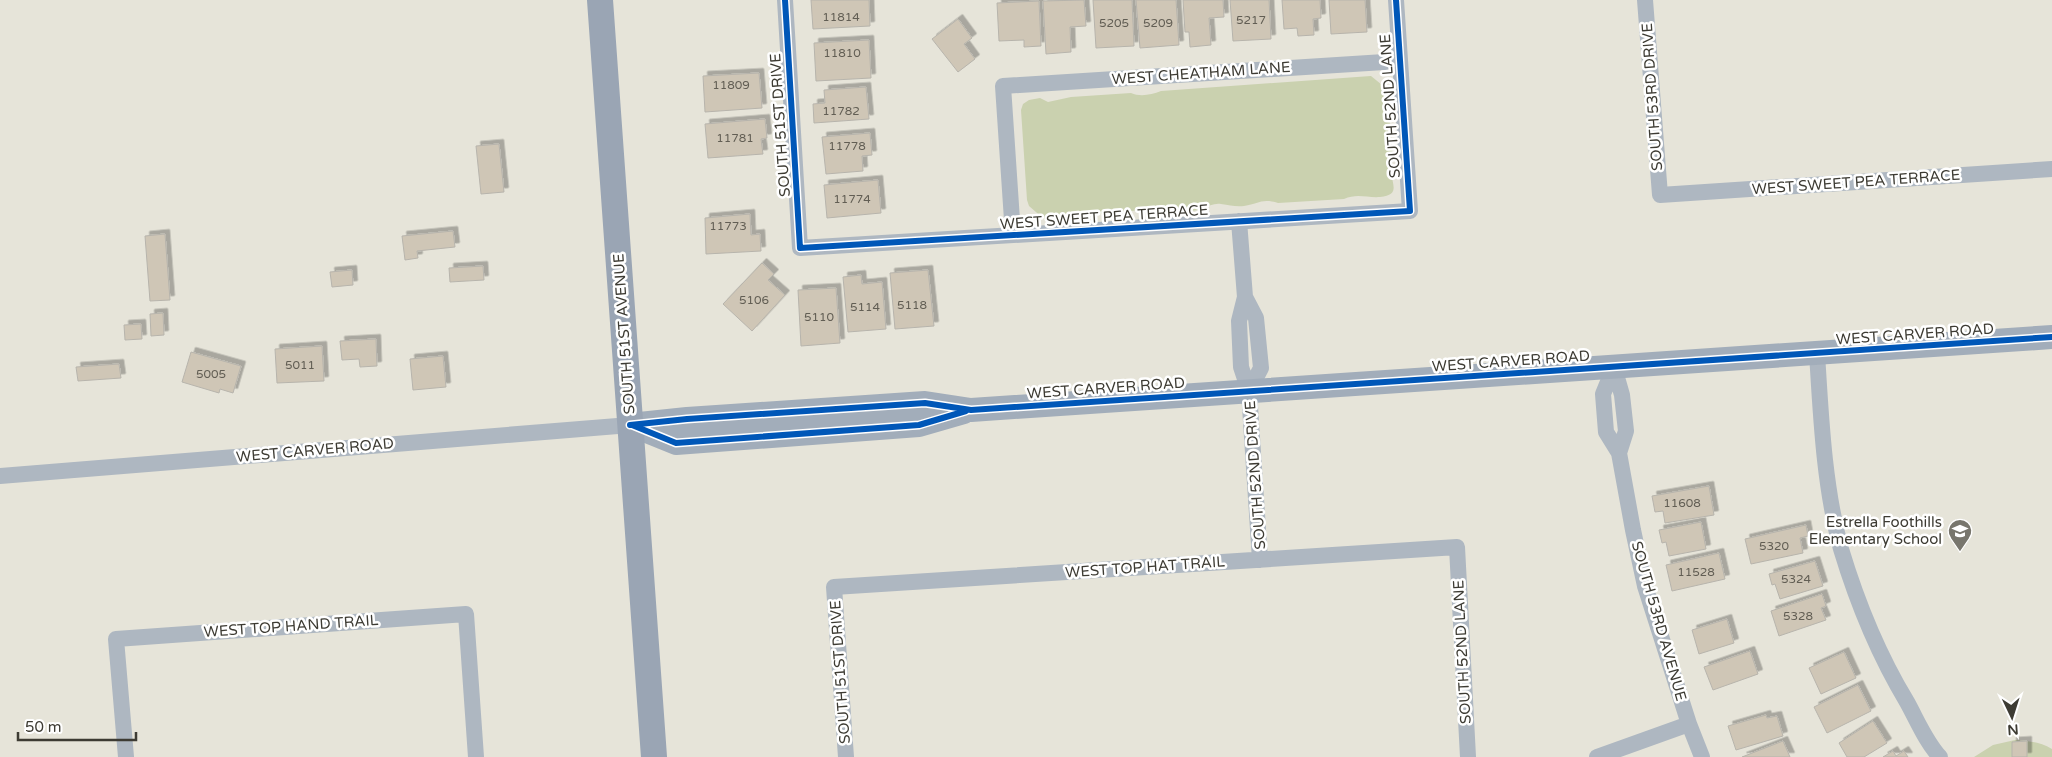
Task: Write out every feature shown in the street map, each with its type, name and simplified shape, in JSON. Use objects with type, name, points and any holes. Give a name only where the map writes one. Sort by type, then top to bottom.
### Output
[{"type":"main road","name":"SOUTH 51ST AVENUE","points":[[600,0],[654,757]]},
{"type":"street","name":"SOUTH 51ST DRIVE","points":[[785,0],[800,248]]},
{"type":"street","name":"SOUTH 52ND LANE","points":[[1396,0],[1410,210]]},
{"type":"street","name":"SOUTH 53RD DRIVE","points":[[1645,0],[1660,195]]},
{"type":"street","name":"WEST CHEATHAM LANE","points":[[1013,235],[1002,86],[1400,61]]},
{"type":"street","name":"WEST SWEET PEA TERRACE","points":[[1660,195],[2052,169]]},
{"type":"street","name":"WEST SWEET PEA TERRACE","points":[[800,248],[1410,210]]},
{"type":"street","name":"SOUTH 52ND DRIVE","points":[[1239,221],[1245,297],[1239,321],[1241,367],[1249,391],[1260,560]]},
{"type":"street","name":"WEST CARVER ROAD","points":[[0,476],[687,419],[925,403],[971,410],[2052,338]]},
{"type":"street","points":[[1817,353],[1823,435],[1830,490],[1841,548],[1866,622],[1879,650],[1898,688],[1940,757]]},
{"type":"street","name":"SOUTH 53RD AVENUE","points":[[1614,367],[1622,395],[1626,431],[1619,453],[1633,530],[1646,586],[1689,724],[1702,757]]},
{"type":"street","name":"SOUTH 52ND LANE","points":[[1457,547],[1468,757]]},
{"type":"street","name":"WEST TOP HAT TRAIL","points":[[834,587],[1457,547]]},
{"type":"street","name":"SOUTH 51ST DRIVE","points":[[834,587],[846,757]]},
{"type":"street","name":"WEST TOP HAND TRAIL","points":[[126,757],[116,639],[466,614],[476,757]]},
{"type":"street","points":[[1597,757],[1689,724]]},
{"type":"green space","points":[[1371,76],[1387,89],[1393,156],[1391,171],[1394,189],[1388,195],[1380,197],[1353,196],[1344,199],[1278,203],[1264,201],[1241,206],[1216,204],[1195,211],[1164,208],[1044,219],[1029,206],[1021,110],[1023,104],[1029,100],[1040,98],[1048,102],[1071,97],[1131,93],[1146,95],[1161,91]]},
{"type":"green space","points":[[2015,740],[2034,742],[2048,747],[2052,749],[2052,757],[1974,757],[1993,745]]},
{"type":"building","points":[[811,0],[869,0],[870,26],[813,29]]},
{"type":"building","points":[[1084,0],[1086,26],[1070,27],[1071,52],[1046,54],[1043,1]]},
{"type":"building","points":[[1093,0],[1132,0],[1134,46],[1096,48]]},
{"type":"building","points":[[1136,0],[1176,0],[1179,45],[1140,48]]},
{"type":"building","points":[[1183,0],[1223,0],[1224,17],[1209,18],[1211,45],[1190,47],[1189,32],[1185,32]]},
{"type":"building","points":[[1230,0],[1269,0],[1271,39],[1233,41]]},
{"type":"building","points":[[1282,0],[1320,0],[1321,18],[1313,19],[1314,35],[1298,36],[1297,28],[1284,29]]},
{"type":"building","points":[[1329,0],[1365,0],[1367,32],[1331,34]]},
{"type":"building","points":[[1039,1],[1041,46],[1024,47],[1024,40],[999,41],[997,3]]},
{"type":"building","points":[[958,19],[972,38],[964,44],[975,59],[958,72],[932,39]]},
{"type":"building","points":[[869,40],[871,78],[816,81],[814,43]]},
{"type":"building","points":[[759,73],[762,108],[705,112],[703,76]]},
{"type":"building","points":[[866,87],[869,119],[814,123],[813,104],[825,103],[824,90]]},
{"type":"building","points":[[765,119],[767,138],[761,139],[763,154],[708,158],[705,124]]},
{"type":"building","points":[[870,133],[872,155],[862,156],[863,171],[826,174],[822,137]]},
{"type":"building","points":[[499,144],[504,192],[481,194],[476,146]]},
{"type":"building","points":[[878,180],[881,213],[827,218],[824,185]]},
{"type":"building","points":[[750,214],[751,235],[760,234],[761,251],[706,254],[705,218]]},
{"type":"building","points":[[453,231],[455,247],[417,251],[418,258],[405,260],[402,236]]},
{"type":"building","points":[[165,234],[170,300],[150,301],[145,236]]},
{"type":"building","points":[[762,263],[774,274],[768,280],[785,295],[752,331],[723,304]]},
{"type":"building","points":[[483,266],[484,280],[450,282],[449,268]]},
{"type":"building","points":[[352,270],[353,285],[332,287],[330,272]]},
{"type":"building","points":[[928,270],[934,326],[895,329],[890,273]]},
{"type":"building","points":[[861,275],[862,284],[882,282],[886,329],[848,332],[843,277]]},
{"type":"building","points":[[836,288],[840,343],[801,346],[798,290]]},
{"type":"building","points":[[163,313],[164,335],[151,336],[150,314]]},
{"type":"building","points":[[141,324],[142,339],[125,340],[124,325]]},
{"type":"building","points":[[376,339],[377,366],[360,367],[359,359],[342,360],[340,341]]},
{"type":"building","points":[[322,346],[324,381],[277,383],[275,349]]},
{"type":"building","points":[[191,352],[241,366],[233,393],[220,389],[219,393],[182,382]]},
{"type":"building","points":[[443,356],[446,387],[413,390],[410,359]]},
{"type":"building","points":[[119,364],[121,378],[78,381],[76,367]]},
{"type":"building","points":[[1709,486],[1714,515],[1665,523],[1663,511],[1655,512],[1652,496]]},
{"type":"building","points":[[1701,522],[1706,549],[1669,556],[1666,542],[1662,543],[1659,530]]},
{"type":"building","points":[[1806,525],[1808,536],[1800,538],[1803,553],[1751,564],[1745,539]]},
{"type":"building","points":[[1719,553],[1725,579],[1672,591],[1666,565]]},
{"type":"building","points":[[1815,561],[1823,586],[1780,599],[1775,584],[1772,585],[1769,574]]},
{"type":"building","points":[[1822,594],[1826,606],[1821,608],[1826,620],[1779,636],[1771,611]]},
{"type":"building","points":[[1727,619],[1734,643],[1699,654],[1692,630]]},
{"type":"building","points":[[1750,651],[1758,674],[1713,690],[1704,667]]},
{"type":"building","points":[[1844,652],[1856,678],[1821,694],[1809,668]]},
{"type":"building","points":[[1858,685],[1871,711],[1827,733],[1814,707]]},
{"type":"building","points":[[1766,715],[1767,718],[1777,716],[1783,736],[1736,750],[1728,726]]},
{"type":"building","points":[[1873,721],[1887,743],[1864,757],[1847,757],[1839,743]]},
{"type":"building","points":[[1783,741],[1790,757],[1742,757]]},
{"type":"building","points":[[2027,741],[2027,757],[2012,757],[2012,742]]},
{"type":"building","points":[[1893,751],[1896,756],[1904,751],[1908,757],[1883,757]]},
{"type":"cycle path","points":[[785,0],[800,248],[1410,211],[1396,0]]},
{"type":"cycle path","points":[[630,425],[687,419],[925,403],[971,410],[2052,337]]},
{"type":"cycle path","points":[[632,425],[676,443],[919,425],[966,411]]},
{"type":"place","name":"Estrella Foothills Elementary School","points":[[1960,552]]}]
